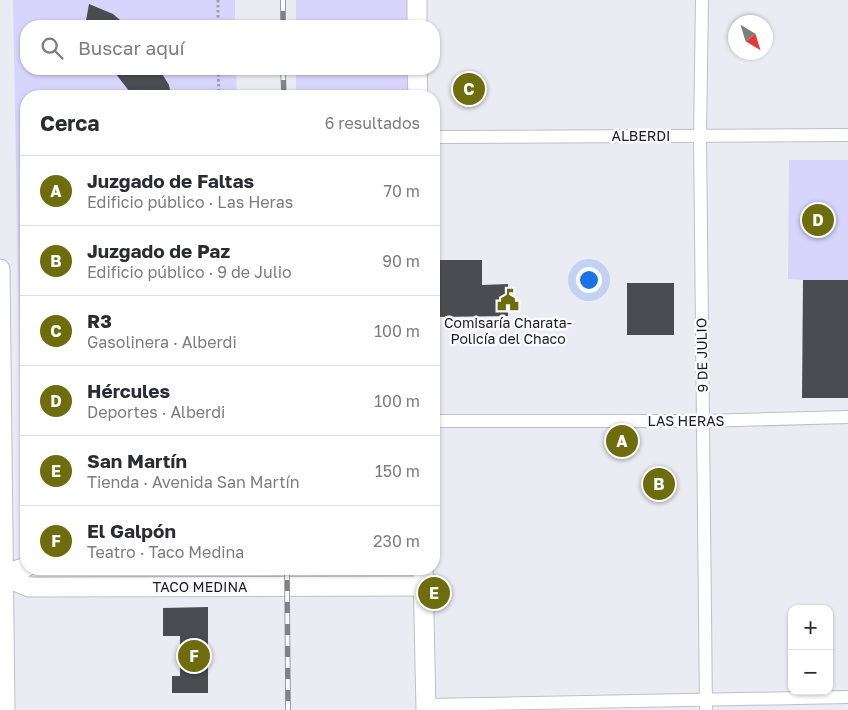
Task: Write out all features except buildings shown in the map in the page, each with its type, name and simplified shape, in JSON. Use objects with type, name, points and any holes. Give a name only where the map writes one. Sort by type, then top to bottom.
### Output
[{"type":"main road","points":[[417,0],[417,20]]},
{"type":"main road","points":[[418,75],[418,90]]},
{"type":"main road","points":[[0,268],[5,710]]},
{"type":"main road","points":[[2,576],[20,569]]},
{"type":"main road","name":"TACO MEDINA","points":[[2,576],[30,587],[423,577]]},
{"type":"main road","points":[[423,577],[426,708]]},
{"type":"street","name":"9 DE JULIO","points":[[702,0],[700,136],[706,704]]},
{"type":"street","name":"ALBERDI","points":[[440,137],[848,135]]},
{"type":"street","name":"LAS HERAS","points":[[440,421],[703,421],[848,417]]},
{"type":"street","points":[[426,708],[706,704],[848,697]]},
{"type":"path","points":[[218,0],[218,20]]},
{"type":"path","points":[[218,75],[219,90]]},
{"type":"shaded area","points":[[13,0],[235,0],[235,20],[20,20],[20,75],[236,75],[237,90],[20,90],[20,383]]},
{"type":"shaded area","points":[[296,0],[407,0],[407,20],[296,20]]},
{"type":"shaded area","points":[[296,75],[408,75],[408,90],[296,90]]},
{"type":"shaded area","points":[[789,160],[848,160],[848,398],[803,280],[788,279]]},
{"type":"railway","points":[[283,0],[283,20]]},
{"type":"railway","points":[[283,75],[284,90]]},
{"type":"railway","points":[[287,575],[288,710]]},
{"type":"place","name":"R3","points":[[469,89]]},
{"type":"place","name":"Hércules","points":[[818,220]]},
{"type":"place","name":"Comisaría Charata- Policía del Chaco","points":[[508,300]]},
{"type":"place","name":"Juzgado de Faltas","points":[[622,441]]},
{"type":"place","name":"Juzgado de Paz","points":[[659,484]]},
{"type":"place","name":"San Martín","points":[[434,593]]},
{"type":"place","name":"El Galpón","points":[[194,656]]}]
